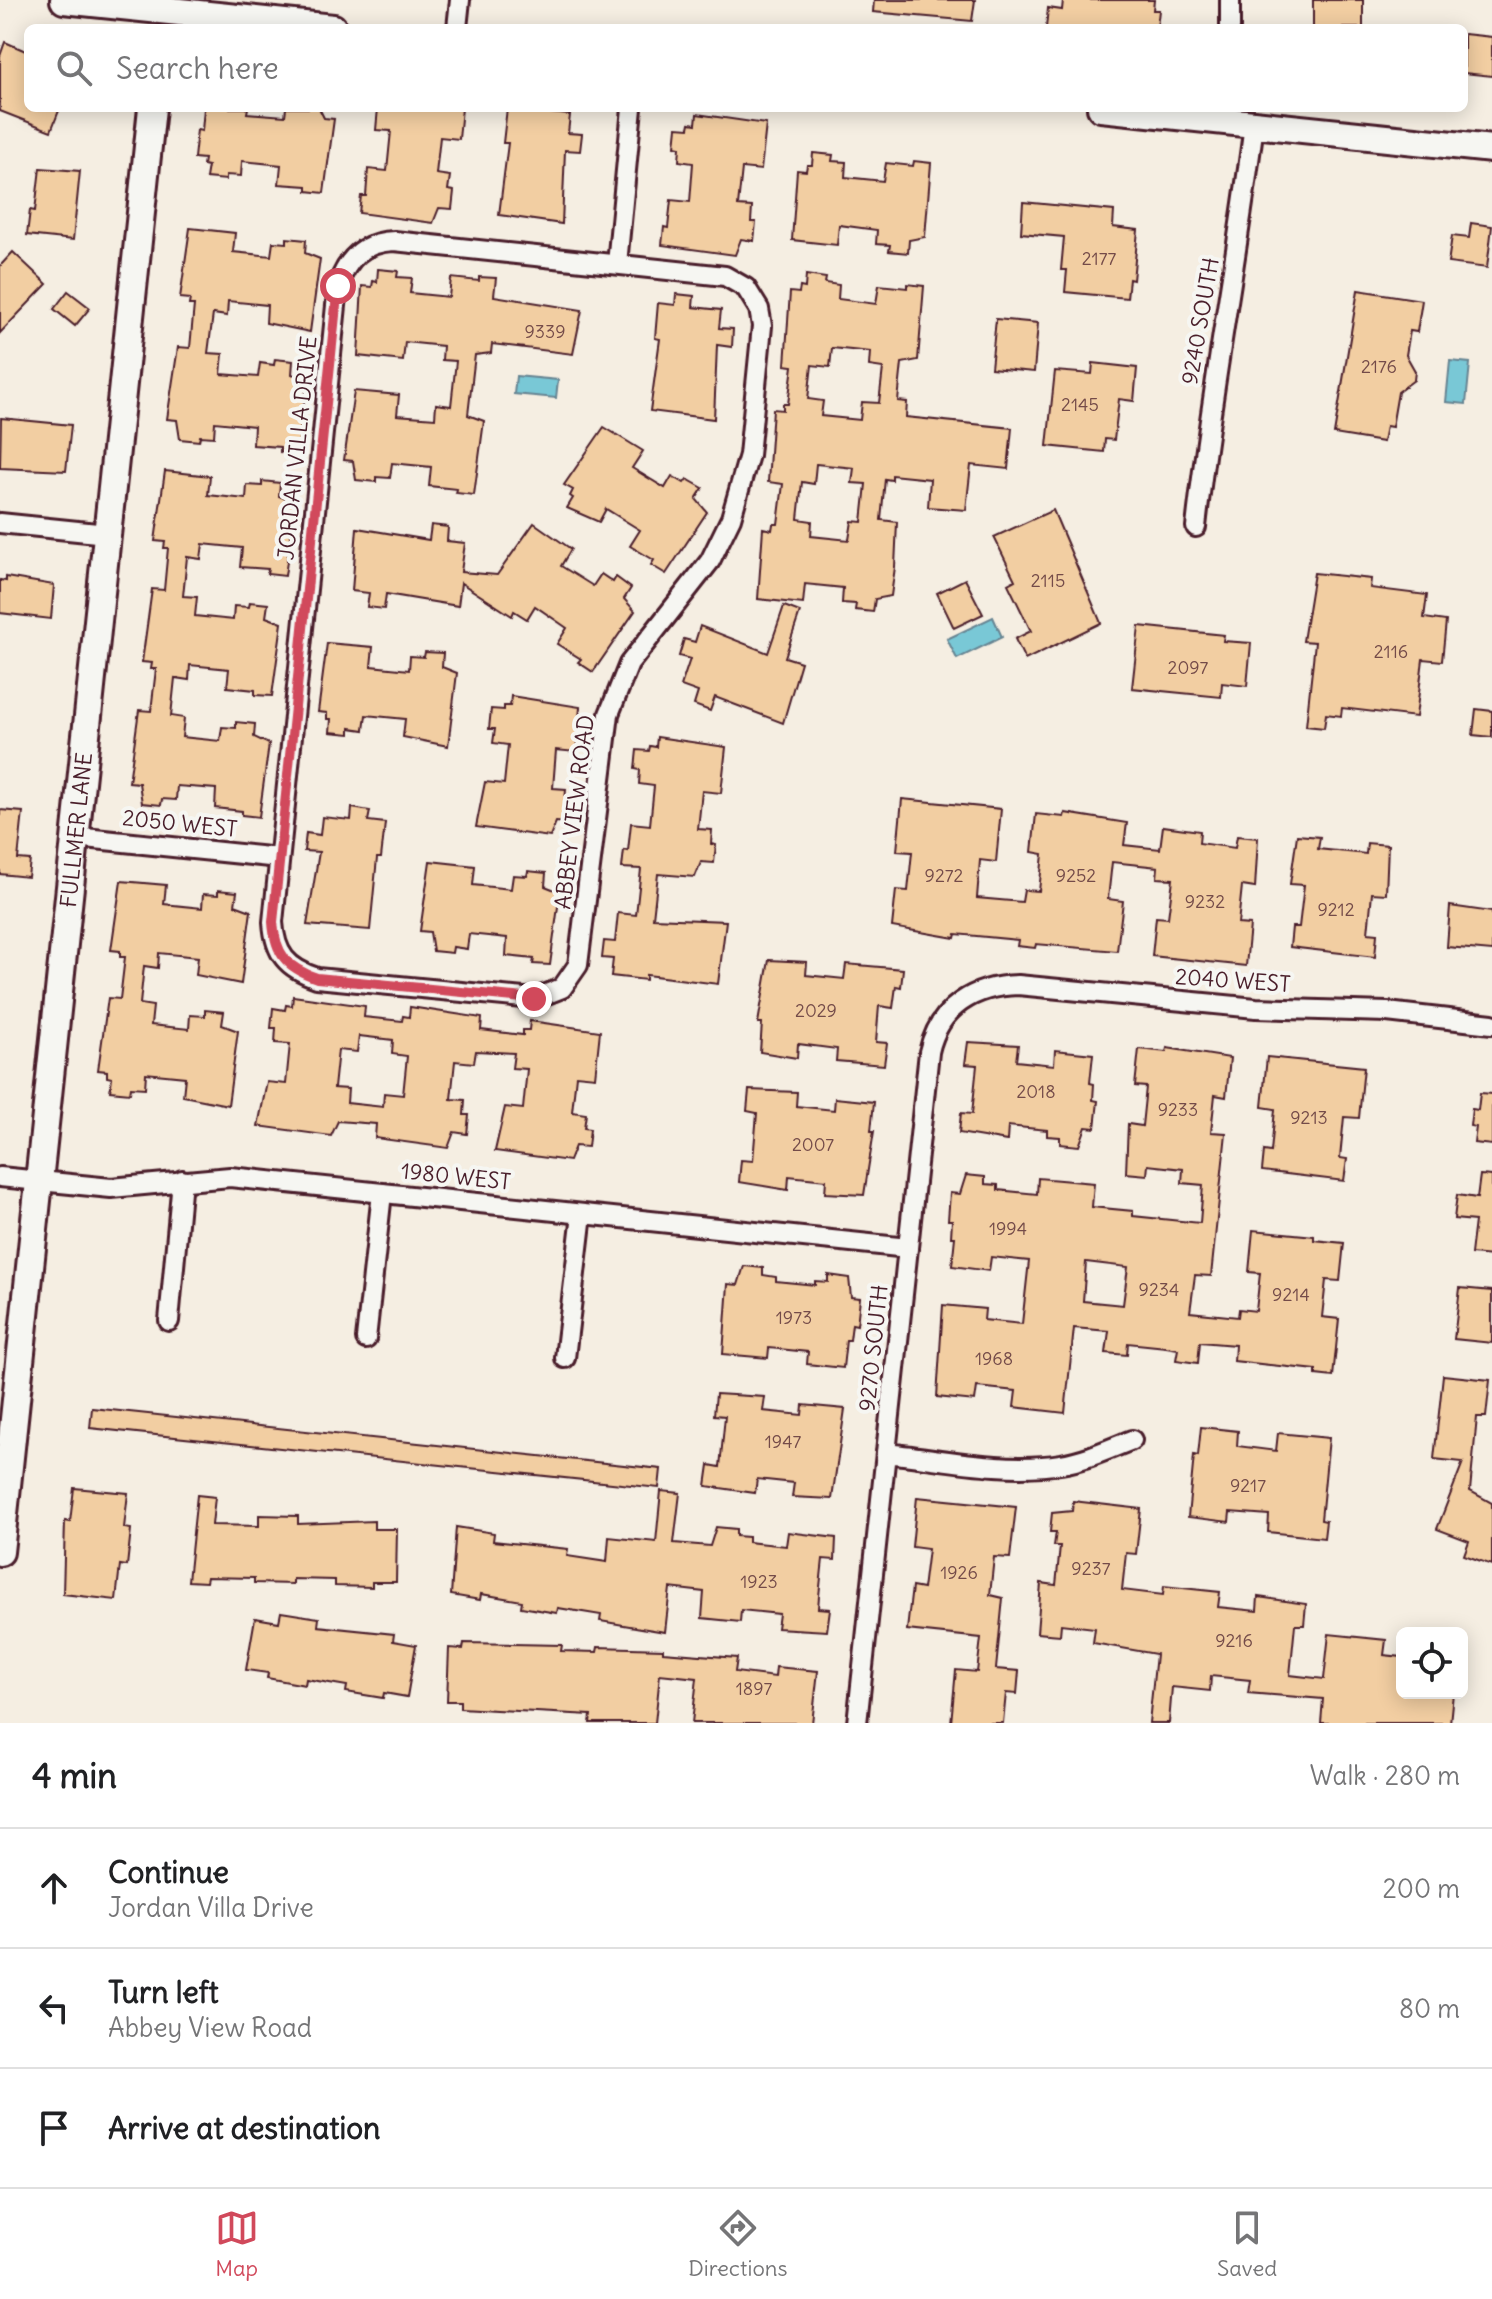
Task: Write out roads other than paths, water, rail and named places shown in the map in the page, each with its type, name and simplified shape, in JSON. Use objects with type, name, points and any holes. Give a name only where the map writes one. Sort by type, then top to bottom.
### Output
[{"type":"street","points":[[64,0],[162,19],[257,24]]},
{"type":"street","points":[[457,24],[460,0]]},
{"type":"street","points":[[1230,0],[1230,24]]},
{"type":"street","name":"FULLMER LANE","points":[[0,1552],[152,112]]},
{"type":"street","points":[[617,264],[632,112]]},
{"type":"street","points":[[1182,112],[1223,114],[1254,124],[1492,149]]},
{"type":"street","name":"9240 SOUTH","points":[[1196,527],[1217,360],[1240,234],[1254,124]]},
{"type":"street","name":"JORDAN VILLA DRIVE","points":[[278,953],[273,922],[279,858],[336,299],[343,269],[365,247],[394,241],[725,276],[746,288]]},
{"type":"street","name":"ABBEY VIEW ROAD","points":[[278,953],[301,972],[317,978],[534,999],[562,988],[573,977],[582,949],[604,738],[614,699],[644,642],[710,561],[741,489],[749,455],[762,326],[759,309],[746,288]]},
{"type":"street","points":[[0,523],[107,534]]},
{"type":"street","name":"2050 WEST","points":[[75,837],[279,858]]},
{"type":"street","name":"2040 WEST","points":[[972,994],[998,985],[1018,985],[1256,1008],[1387,1012],[1492,1024]]},
{"type":"street","name":"9270 SOUTH","points":[[857,1723],[933,1036],[954,1006],[972,994]]},
{"type":"street","name":"1980 WEST","points":[[0,1177],[111,1188],[230,1177],[908,1248]]},
{"type":"street","points":[[169,1321],[182,1180]]},
{"type":"street","points":[[366,1339],[382,1193]]},
{"type":"street","points":[[565,1358],[582,1214]]},
{"type":"street","points":[[886,1453],[1047,1466],[1094,1456],[1132,1440]]},
{"type":"water","points":[[1450,361],[1470,363],[1466,404],[1446,402]]},
{"type":"water","points":[[516,376],[558,380],[556,398],[514,394]]},
{"type":"water","points":[[993,617],[1002,637],[957,659],[947,639]]}]
